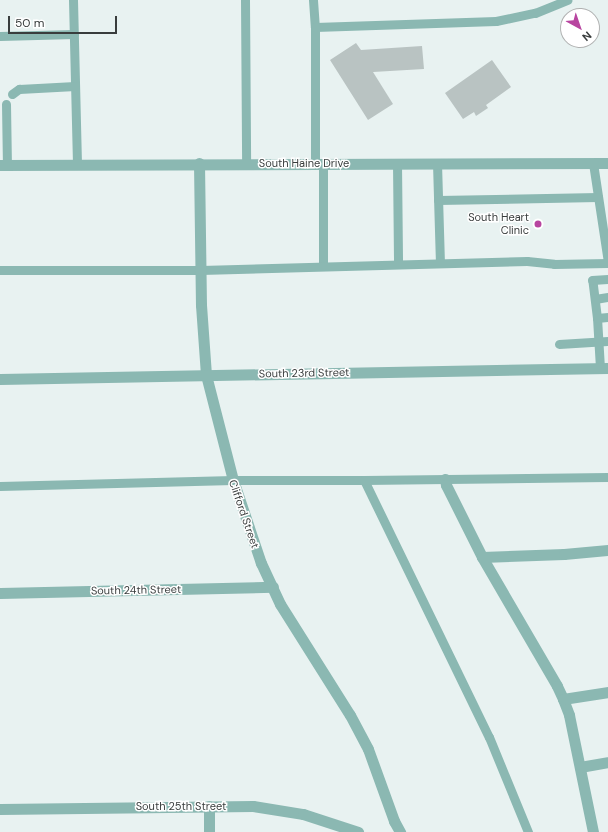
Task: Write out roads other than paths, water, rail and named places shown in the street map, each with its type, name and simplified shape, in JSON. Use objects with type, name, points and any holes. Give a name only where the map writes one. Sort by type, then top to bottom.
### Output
[{"type":"street","name":"South Haine Drive","points":[[3,165],[199,163],[608,163]]},
{"type":"street","name":"Clifford Street","points":[[199,163],[201,270],[206,375],[233,480],[261,563],[280,604],[350,715],[368,749],[394,820],[400,832]]},
{"type":"street","name":"South 23rd Street","points":[[0,379],[604,368]]},
{"type":"street","points":[[445,479],[446,485],[482,557],[558,686],[569,715],[593,832]]},
{"type":"street","points":[[482,557],[564,554],[608,550]]},
{"type":"street","name":"South 24th Street","points":[[0,593],[273,587]]},
{"type":"street","points":[[563,700],[608,692]]},
{"type":"street","points":[[580,767],[608,762]]},
{"type":"street","points":[[209,806],[210,832]]},
{"type":"street","name":"South 25th Street","points":[[0,809],[253,806],[278,809],[328,821],[358,832]]},
{"type":"lane","points":[[73,0],[77,164]]},
{"type":"lane","points":[[245,0],[246,163]]},
{"type":"lane","points":[[313,0],[323,266]]},
{"type":"lane","points":[[315,27],[496,21],[535,13],[567,0]]},
{"type":"lane","points":[[0,36],[74,34]]},
{"type":"lane","points":[[12,94],[19,89],[75,86]]},
{"type":"lane","points":[[3,165],[3,122],[6,104]]},
{"type":"lane","points":[[397,163],[398,264]]},
{"type":"lane","points":[[437,163],[440,263]]},
{"type":"lane","points":[[0,270],[201,270],[527,260],[554,264],[608,263],[593,163]]},
{"type":"lane","points":[[438,200],[598,197]]},
{"type":"lane","points":[[604,368],[603,341],[597,318],[592,280],[608,278]]},
{"type":"lane","points":[[595,299],[608,297]]},
{"type":"lane","points":[[597,318],[608,317]]},
{"type":"lane","points":[[559,344],[603,341]]},
{"type":"lane","points":[[0,486],[233,480],[608,477]]},
{"type":"lane","points":[[364,480],[489,737],[528,832]]},
{"type":"place","name":"South Heart Clinic","points":[[538,224]]}]
